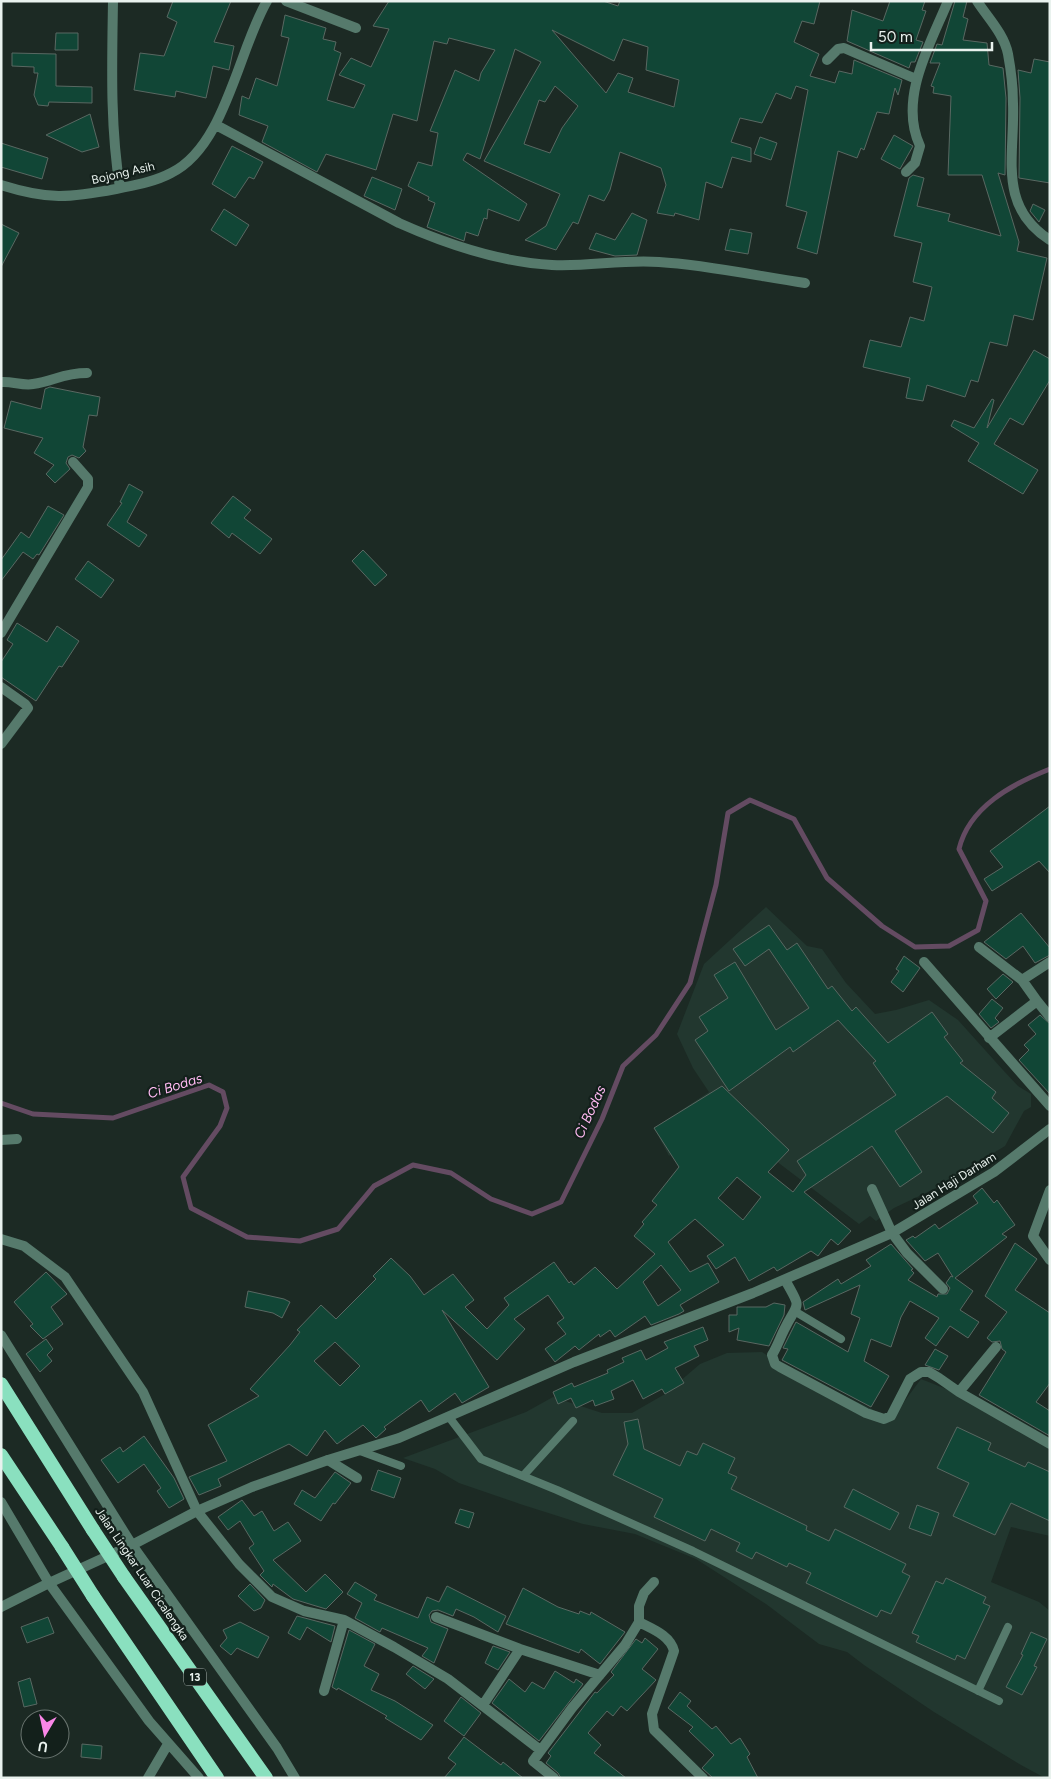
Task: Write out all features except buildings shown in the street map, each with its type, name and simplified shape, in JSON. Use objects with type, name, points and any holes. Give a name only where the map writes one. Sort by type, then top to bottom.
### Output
[{"type":"highway","name":"Jalan Lingkar Luar Cicalengka","points":[[1,1384],[124,1577],[266,1778]]},
{"type":"highway","points":[[1,1454],[93,1596],[217,1778]]},
{"type":"street","points":[[112,1],[112,104],[120,188]]},
{"type":"street","name":"Bojong Asih","points":[[1,184],[46,197],[63,197],[144,183],[171,174],[183,166],[196,154],[216,125],[255,26],[267,1]]},
{"type":"street","points":[[286,1],[356,28]]},
{"type":"street","points":[[906,172],[915,163],[920,146],[913,130],[916,79],[948,1]]},
{"type":"street","points":[[977,1],[1001,34],[1008,53],[1013,104],[1011,175],[1018,206],[1033,228],[1050,240]]},
{"type":"street","points":[[827,60],[838,49],[844,48],[916,79]]},
{"type":"street","points":[[216,125],[399,223],[426,236],[463,247],[508,259],[552,265],[656,261],[805,283]]},
{"type":"street","points":[[1,382],[16,381],[32,384],[68,373],[87,373]]},
{"type":"street","points":[[1,632],[88,488],[88,479],[73,462]]},
{"type":"street","points":[[1,687],[28,708],[1,744]]},
{"type":"street","points":[[979,947],[1022,980],[1050,1017]]},
{"type":"street","points":[[924,962],[1050,1106]]},
{"type":"street","points":[[1022,980],[1050,962]]},
{"type":"street","points":[[989,1038],[1037,1001]]},
{"type":"street","name":"Jalan Haji Darham","points":[[1,1607],[132,1545],[197,1511],[252,1487],[328,1460],[399,1438],[574,1362],[785,1280],[892,1233],[994,1172],[1049,1130]]},
{"type":"street","points":[[1,1140],[17,1140]]},
{"type":"street","points":[[872,1189],[892,1233],[907,1253],[943,1289]]},
{"type":"street","points":[[1050,1190],[1033,1236],[1050,1260]]},
{"type":"street","points":[[1,1239],[24,1246],[65,1277],[143,1392],[197,1511],[239,1564],[272,1597],[304,1610],[344,1620],[448,1679],[539,1749]]},
{"type":"street","points":[[785,1280],[796,1299],[796,1312],[785,1328],[772,1355],[776,1364],[879,1419],[891,1416],[910,1379],[921,1372],[934,1375],[959,1392],[1050,1444]]},
{"type":"street","points":[[1,1335],[132,1545],[277,1748],[295,1778]]},
{"type":"street","points":[[959,1392],[996,1347]]},
{"type":"street","points":[[328,1460],[357,1478]]},
{"type":"street","points":[[1,1502],[49,1583],[168,1744],[199,1778]]},
{"type":"street","points":[[554,1778],[533,1761],[539,1749],[625,1645],[639,1622],[640,1606],[644,1593],[654,1582]]},
{"type":"street","points":[[436,1617],[520,1649],[600,1675]]},
{"type":"street","points":[[324,1691],[344,1620]]},
{"type":"street","points":[[639,1622],[666,1637],[672,1643],[674,1651],[652,1714],[654,1730],[703,1778]]},
{"type":"street","points":[[482,1705],[520,1649]]},
{"type":"street","points":[[148,1778],[168,1744]]},
{"type":"lane","points":[[796,1312],[841,1339]]},
{"type":"lane","points":[[449,1417],[481,1459],[693,1551],[999,1701]]},
{"type":"lane","points":[[523,1476],[573,1421]]},
{"type":"lane","points":[[360,1451],[401,1466]]},
{"type":"lane","points":[[978,1691],[1008,1627]]},
{"type":"shaded area","points":[[766,907],[807,946],[822,949],[846,983],[875,1014],[929,1000],[958,1020],[1018,1086],[1031,1094],[1031,1107],[1024,1111],[1005,1146],[934,1189],[894,1208],[876,1221],[870,1216],[859,1224],[780,1164],[750,1137],[690,1140],[669,1156],[654,1128],[709,1092],[693,1068],[677,1034],[704,964]]},
{"type":"shaded area","points":[[762,1352],[790,1370],[872,1409],[889,1422],[921,1379],[969,1398],[1050,1447],[1050,1536],[1011,1527],[991,1582],[1039,1602],[1050,1611],[1050,1778],[1045,1778],[1021,1765],[934,1712],[847,1652],[819,1644],[766,1604],[696,1559],[635,1534],[583,1524],[459,1483],[435,1469],[403,1458],[526,1412],[553,1397],[602,1413],[632,1413],[665,1394],[700,1364],[727,1353]]},
{"type":"waterway","name":"Ci Bodas","points":[[1,1103],[33,1114],[113,1118],[209,1085],[223,1092],[227,1108],[220,1126],[183,1177],[191,1208],[247,1237],[300,1241],[338,1229],[374,1186],[413,1165],[451,1173],[491,1199],[532,1214],[561,1202],[602,1119],[623,1066],[656,1035],[690,983],[716,885],[728,813],[750,800],[794,819],[827,878],[882,926],[915,947],[949,946],[978,930],[986,901],[959,849],[964,834],[982,809],[994,799],[1021,782],[1050,769]]}]
